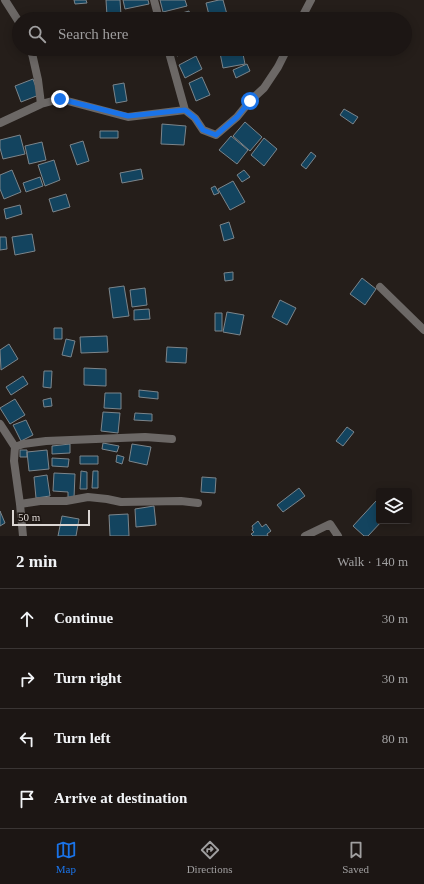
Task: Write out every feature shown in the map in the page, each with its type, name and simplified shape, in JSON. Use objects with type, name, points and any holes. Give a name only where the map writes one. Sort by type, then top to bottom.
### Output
[{"type":"street","points":[[5,0],[13,12]]},
{"type":"street","points":[[154,0],[157,12]]},
{"type":"street","points":[[305,12],[311,0]]},
{"type":"street","points":[[32,56],[42,104]]},
{"type":"street","points":[[170,56],[185,110],[195,118],[203,130],[216,135],[237,117],[250,101],[264,88],[284,56]]},
{"type":"street","points":[[0,123],[42,104],[60,99],[128,116],[185,110]]},
{"type":"street","points":[[380,287],[424,330]]},
{"type":"street","points":[[0,424],[15,447],[14,461],[23,536]]},
{"type":"street","points":[[15,447],[23,444],[46,441],[145,437],[172,439]]},
{"type":"street","points":[[20,504],[40,500],[66,501],[88,497],[107,498],[120,502],[181,501],[198,503]]},
{"type":"street","points":[[306,536],[330,524],[338,536]]},
{"type":"building","points":[[74,0],[86,0],[87,3],[75,4]]},
{"type":"building","points":[[106,0],[120,0],[121,12],[107,12]]},
{"type":"building","points":[[123,0],[148,0],[149,4],[125,9]]},
{"type":"building","points":[[160,0],[185,0],[187,6],[163,12]]},
{"type":"building","points":[[223,0],[226,12],[208,12],[206,3]]},
{"type":"building","points":[[196,56],[202,69],[185,78],[179,65]]},
{"type":"building","points":[[221,56],[243,56],[245,64],[223,68]]},
{"type":"building","points":[[247,64],[250,71],[236,78],[233,70]]},
{"type":"building","points":[[202,77],[210,95],[196,101],[189,83]]},
{"type":"building","points":[[33,79],[39,95],[21,102],[15,86]]},
{"type":"building","points":[[124,83],[127,101],[116,103],[113,85]]},
{"type":"building","points":[[344,109],[358,117],[353,124],[340,115]]},
{"type":"building","points":[[245,122],[262,137],[250,151],[233,136]]},
{"type":"building","points":[[162,124],[186,126],[184,145],[161,144]]},
{"type":"building","points":[[100,131],[118,131],[118,138],[100,138]]},
{"type":"building","points":[[20,135],[25,154],[3,159],[0,148],[0,140]]},
{"type":"building","points":[[231,136],[248,150],[237,164],[219,150]]},
{"type":"building","points":[[264,138],[277,149],[264,166],[251,155]]},
{"type":"building","points":[[83,141],[89,161],[77,165],[70,145]]},
{"type":"building","points":[[42,142],[46,160],[29,164],[25,146]]},
{"type":"building","points":[[311,152],[316,156],[306,169],[301,165]]},
{"type":"building","points":[[54,160],[60,180],[45,186],[38,165]]},
{"type":"building","points":[[141,169],[143,179],[122,183],[120,173]]},
{"type":"building","points":[[12,170],[21,192],[4,199],[0,189],[0,175]]},
{"type":"building","points":[[244,170],[250,177],[242,182],[237,175]]},
{"type":"building","points":[[40,177],[43,186],[26,192],[23,183]]},
{"type":"building","points":[[233,181],[245,202],[230,210],[218,189]]},
{"type":"building","points":[[215,186],[219,193],[214,195],[211,188]]},
{"type":"building","points":[[66,194],[70,207],[53,212],[49,199]]},
{"type":"building","points":[[20,205],[22,214],[6,219],[4,209]]},
{"type":"building","points":[[229,222],[234,238],[224,241],[220,225]]},
{"type":"building","points":[[32,234],[35,251],[15,255],[12,237]]},
{"type":"building","points":[[0,237],[6,237],[7,249],[0,250]]},
{"type":"building","points":[[233,272],[233,280],[225,281],[224,273]]},
{"type":"building","points":[[362,278],[376,289],[365,305],[350,294]]},
{"type":"building","points":[[124,286],[129,316],[113,318],[109,288]]},
{"type":"building","points":[[145,288],[147,305],[132,307],[130,290]]},
{"type":"building","points":[[280,300],[296,308],[287,325],[272,317]]},
{"type":"building","points":[[149,309],[150,319],[134,320],[134,310]]},
{"type":"building","points":[[227,312],[244,315],[240,335],[223,332]]},
{"type":"building","points":[[215,313],[222,313],[222,331],[215,331]]},
{"type":"building","points":[[54,328],[62,328],[62,339],[54,339]]},
{"type":"building","points":[[107,336],[108,352],[81,353],[80,337]]},
{"type":"building","points":[[66,339],[75,341],[71,357],[62,355]]},
{"type":"building","points":[[9,344],[18,359],[1,370],[0,350]]},
{"type":"building","points":[[167,347],[187,348],[186,363],[166,362]]},
{"type":"building","points":[[84,368],[106,369],[106,386],[84,385]]},
{"type":"building","points":[[44,371],[52,371],[51,388],[43,387]]},
{"type":"building","points":[[23,376],[28,384],[11,395],[6,387]]},
{"type":"building","points":[[139,390],[158,392],[158,399],[139,397]]},
{"type":"building","points":[[105,393],[121,393],[121,409],[104,408]]},
{"type":"building","points":[[51,398],[52,406],[44,407],[43,400]]},
{"type":"building","points":[[15,399],[25,415],[10,424],[0,408]]},
{"type":"building","points":[[103,412],[120,413],[118,433],[101,431]]},
{"type":"building","points":[[135,413],[152,414],[152,421],[134,420]]},
{"type":"building","points":[[26,420],[33,435],[21,441],[13,425]]},
{"type":"building","points":[[347,427],[354,432],[343,446],[336,441]]},
{"type":"building","points":[[103,443],[119,446],[117,452],[102,449]]},
{"type":"building","points":[[70,444],[70,453],[52,454],[52,446]]},
{"type":"building","points":[[132,444],[151,447],[147,465],[129,461]]},
{"type":"building","points":[[20,450],[27,450],[27,457],[20,457]]},
{"type":"building","points":[[47,450],[49,469],[29,471],[27,452]]},
{"type":"building","points":[[117,455],[124,457],[122,464],[116,462]]},
{"type":"building","points":[[80,456],[98,456],[98,464],[80,464]]},
{"type":"building","points":[[52,458],[69,459],[68,467],[52,466]]},
{"type":"building","points":[[81,471],[87,472],[87,489],[80,489]]},
{"type":"building","points":[[93,471],[98,471],[98,488],[92,488]]},
{"type":"building","points":[[54,473],[75,474],[74,498],[68,497],[68,492],[53,491]]},
{"type":"building","points":[[47,475],[50,496],[36,498],[34,477]]},
{"type":"building","points":[[202,477],[216,478],[215,493],[201,492]]},
{"type":"building","points":[[299,488],[305,496],[283,512],[277,505]]},
{"type":"building","points":[[376,501],[376,524],[379,524],[368,536],[364,536],[353,526]]},
{"type":"building","points":[[154,506],[156,525],[136,527],[135,509]]},
{"type":"building","points":[[0,511],[5,523],[0,526]]},
{"type":"building","points":[[128,514],[129,536],[110,536],[109,515]]},
{"type":"building","points":[[62,516],[79,519],[76,536],[58,536]]},
{"type":"building","points":[[258,521],[262,527],[266,524],[271,531],[267,534],[268,536],[253,536],[251,534],[254,532],[252,530],[252,526]]},
{"type":"route","points":[[60,99],[128,116],[185,110],[195,118],[203,130],[216,135],[237,117],[250,101]]}]
